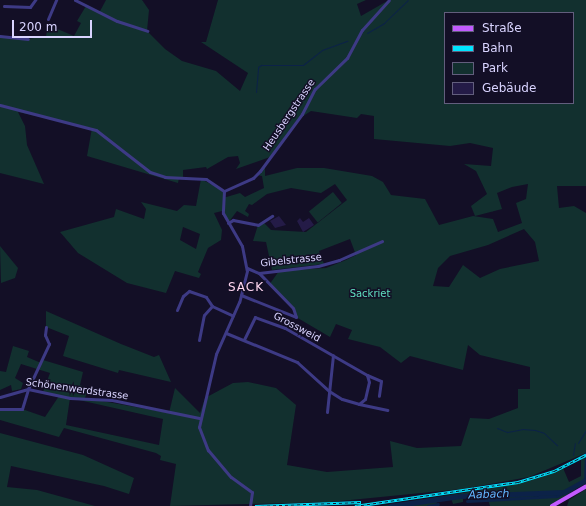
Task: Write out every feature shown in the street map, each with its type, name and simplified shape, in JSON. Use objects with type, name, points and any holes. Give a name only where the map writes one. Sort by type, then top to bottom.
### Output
[{"type":"main road","points":[[552,506],[586,486]]},
{"type":"street","points":[[4,6],[30,7],[35,0]]},
{"type":"street","points":[[48,19],[56,0]]},
{"type":"street","points":[[75,0],[117,21],[147,31]]},
{"type":"street","name":"Heusbergstrasse","points":[[224,191],[253,178],[260,171],[302,114],[314,89],[347,58],[362,30],[389,0]]},
{"type":"street","points":[[0,36],[28,39]]},
{"type":"street","points":[[0,105],[96,130],[150,172],[165,177],[206,179],[224,191],[222,210],[242,246],[247,268],[242,295],[215,359],[199,418],[203,444],[231,476],[252,492],[253,499],[250,506]]},
{"type":"street","points":[[228,223],[236,220],[258,224],[272,216]]},
{"type":"street","name":"Gibelstrasse","points":[[247,268],[259,273],[325,265],[382,241]]},
{"type":"street","points":[[242,295],[296,317],[293,308],[259,273]]},
{"type":"street","points":[[177,310],[183,296],[189,291],[206,297],[212,306],[233,316]]},
{"type":"street","points":[[199,340],[204,315],[212,306]]},
{"type":"street","name":"Grossweid","points":[[244,340],[253,319],[258,317],[381,381],[379,396]]},
{"type":"street","points":[[0,409],[20,411],[28,389],[49,344],[45,336],[46,327]]},
{"type":"street","points":[[226,333],[297,362],[329,391],[359,404],[387,410]]},
{"type":"street","points":[[327,412],[333,355]]},
{"type":"street","points":[[359,404],[366,397],[369,379],[367,375]]},
{"type":"street","name":"Schönenwerdstrasse","points":[[0,397],[28,389],[70,398],[112,400],[199,418]]},
{"type":"green space","name":"Sackriet","points":[[106,0],[142,0],[149,10],[147,31],[165,49],[182,61],[216,71],[240,91],[248,73],[201,42],[206,42],[218,0],[366,0],[357,4],[361,16],[389,0],[586,0],[586,186],[557,186],[559,208],[574,206],[586,213],[586,453],[529,477],[462,489],[330,502],[170,506],[176,464],[160,460],[161,456],[156,453],[64,428],[59,437],[0,420],[0,409],[22,409],[45,417],[59,396],[43,392],[50,373],[21,364],[15,378],[23,383],[21,389],[12,391],[11,385],[0,390],[0,371],[6,372],[13,346],[29,351],[27,357],[41,363],[43,360],[83,372],[80,385],[88,389],[85,398],[169,413],[175,388],[200,413],[205,398],[233,383],[248,382],[276,388],[296,405],[287,465],[327,472],[393,467],[390,441],[417,448],[461,446],[470,418],[489,419],[518,408],[518,389],[530,389],[530,367],[480,355],[468,345],[463,370],[410,356],[401,363],[380,347],[348,339],[352,330],[336,324],[330,337],[296,317],[294,309],[269,285],[279,271],[326,268],[356,255],[350,239],[319,251],[324,264],[272,270],[266,242],[253,241],[258,225],[263,222],[271,230],[306,232],[347,200],[335,184],[321,193],[291,188],[267,194],[252,205],[249,204],[245,211],[249,214],[248,217],[237,211],[228,223],[222,211],[214,213],[222,230],[221,240],[208,248],[198,272],[201,274],[199,278],[175,271],[166,293],[127,283],[78,253],[60,232],[114,217],[116,209],[144,219],[146,209],[141,202],[177,211],[184,205],[196,206],[201,179],[224,191],[223,198],[240,193],[245,197],[264,188],[262,176],[256,175],[265,165],[265,176],[297,168],[324,168],[372,176],[383,182],[391,195],[425,199],[439,225],[473,216],[493,219],[498,232],[522,223],[516,203],[526,199],[528,184],[512,187],[497,193],[502,209],[475,216],[471,206],[487,194],[476,171],[464,164],[491,166],[493,148],[470,143],[450,146],[374,139],[374,116],[361,114],[357,118],[311,111],[297,120],[270,157],[236,169],[240,163],[238,156],[228,157],[207,169],[206,167],[183,170],[183,178],[179,178],[178,183],[87,156],[92,128],[18,112],[25,126],[27,145],[44,184],[0,173],[0,36],[28,39],[46,36],[48,25],[74,36],[81,23],[77,21],[86,6],[99,13]],"holes":[[[183,227],[200,234],[196,249],[180,240]],[[524,229],[535,242],[539,261],[500,269],[480,278],[463,265],[449,287],[433,286],[438,268],[450,256],[488,245]],[[70,398],[163,419],[159,445],[66,425]]]},
{"type":"green space","points":[[333,192],[342,203],[318,222],[309,212]]},
{"type":"green space","points":[[0,246],[18,268],[15,278],[1,283]]},
{"type":"green space","points":[[46,311],[154,357],[159,355],[171,382],[119,370],[118,373],[63,356],[69,336],[46,327]]},
{"type":"green space","points":[[0,433],[83,455],[134,478],[129,494],[104,486],[11,466],[7,487],[37,490],[95,506],[0,506]]},
{"type":"green space","points":[[586,456],[586,486],[585,482],[552,506],[490,506],[487,497],[463,497],[463,502],[453,504],[451,498],[438,499],[436,505],[432,506],[381,506],[494,488],[538,478],[563,468],[569,482],[581,476],[581,459]]},
{"type":"green space","points":[[586,489],[586,506],[567,506],[569,500]]},
{"type":"building","points":[[279,216],[286,225],[275,228],[270,221]]},
{"type":"building","points":[[300,218],[303,222],[309,218],[314,225],[303,232],[297,221]]},
{"type":"waterway","points":[[367,33],[384,23],[408,0]]},
{"type":"waterway","points":[[256,92],[258,67],[261,65],[303,65],[322,50],[347,41]]},
{"type":"waterway","points":[[497,428],[507,432],[522,429],[535,430],[544,433],[557,445]]},
{"type":"waterway","points":[[578,443],[586,430]]},
{"type":"waterway","points":[[573,455],[575,443]]},
{"type":"waterway","points":[[585,481],[586,453]]},
{"type":"waterway","name":"Aabach","points":[[390,506],[460,496],[564,492],[586,480]]},
{"type":"waterway","points":[[467,501],[557,496],[570,490]]},
{"type":"waterway","points":[[428,506],[438,504]]},
{"type":"railway","points":[[355,506],[518,482],[554,471],[586,455]]},
{"type":"railway","points":[[255,506],[361,502]]},
{"type":"district","name":"SACK","points":[[246,288]]}]
